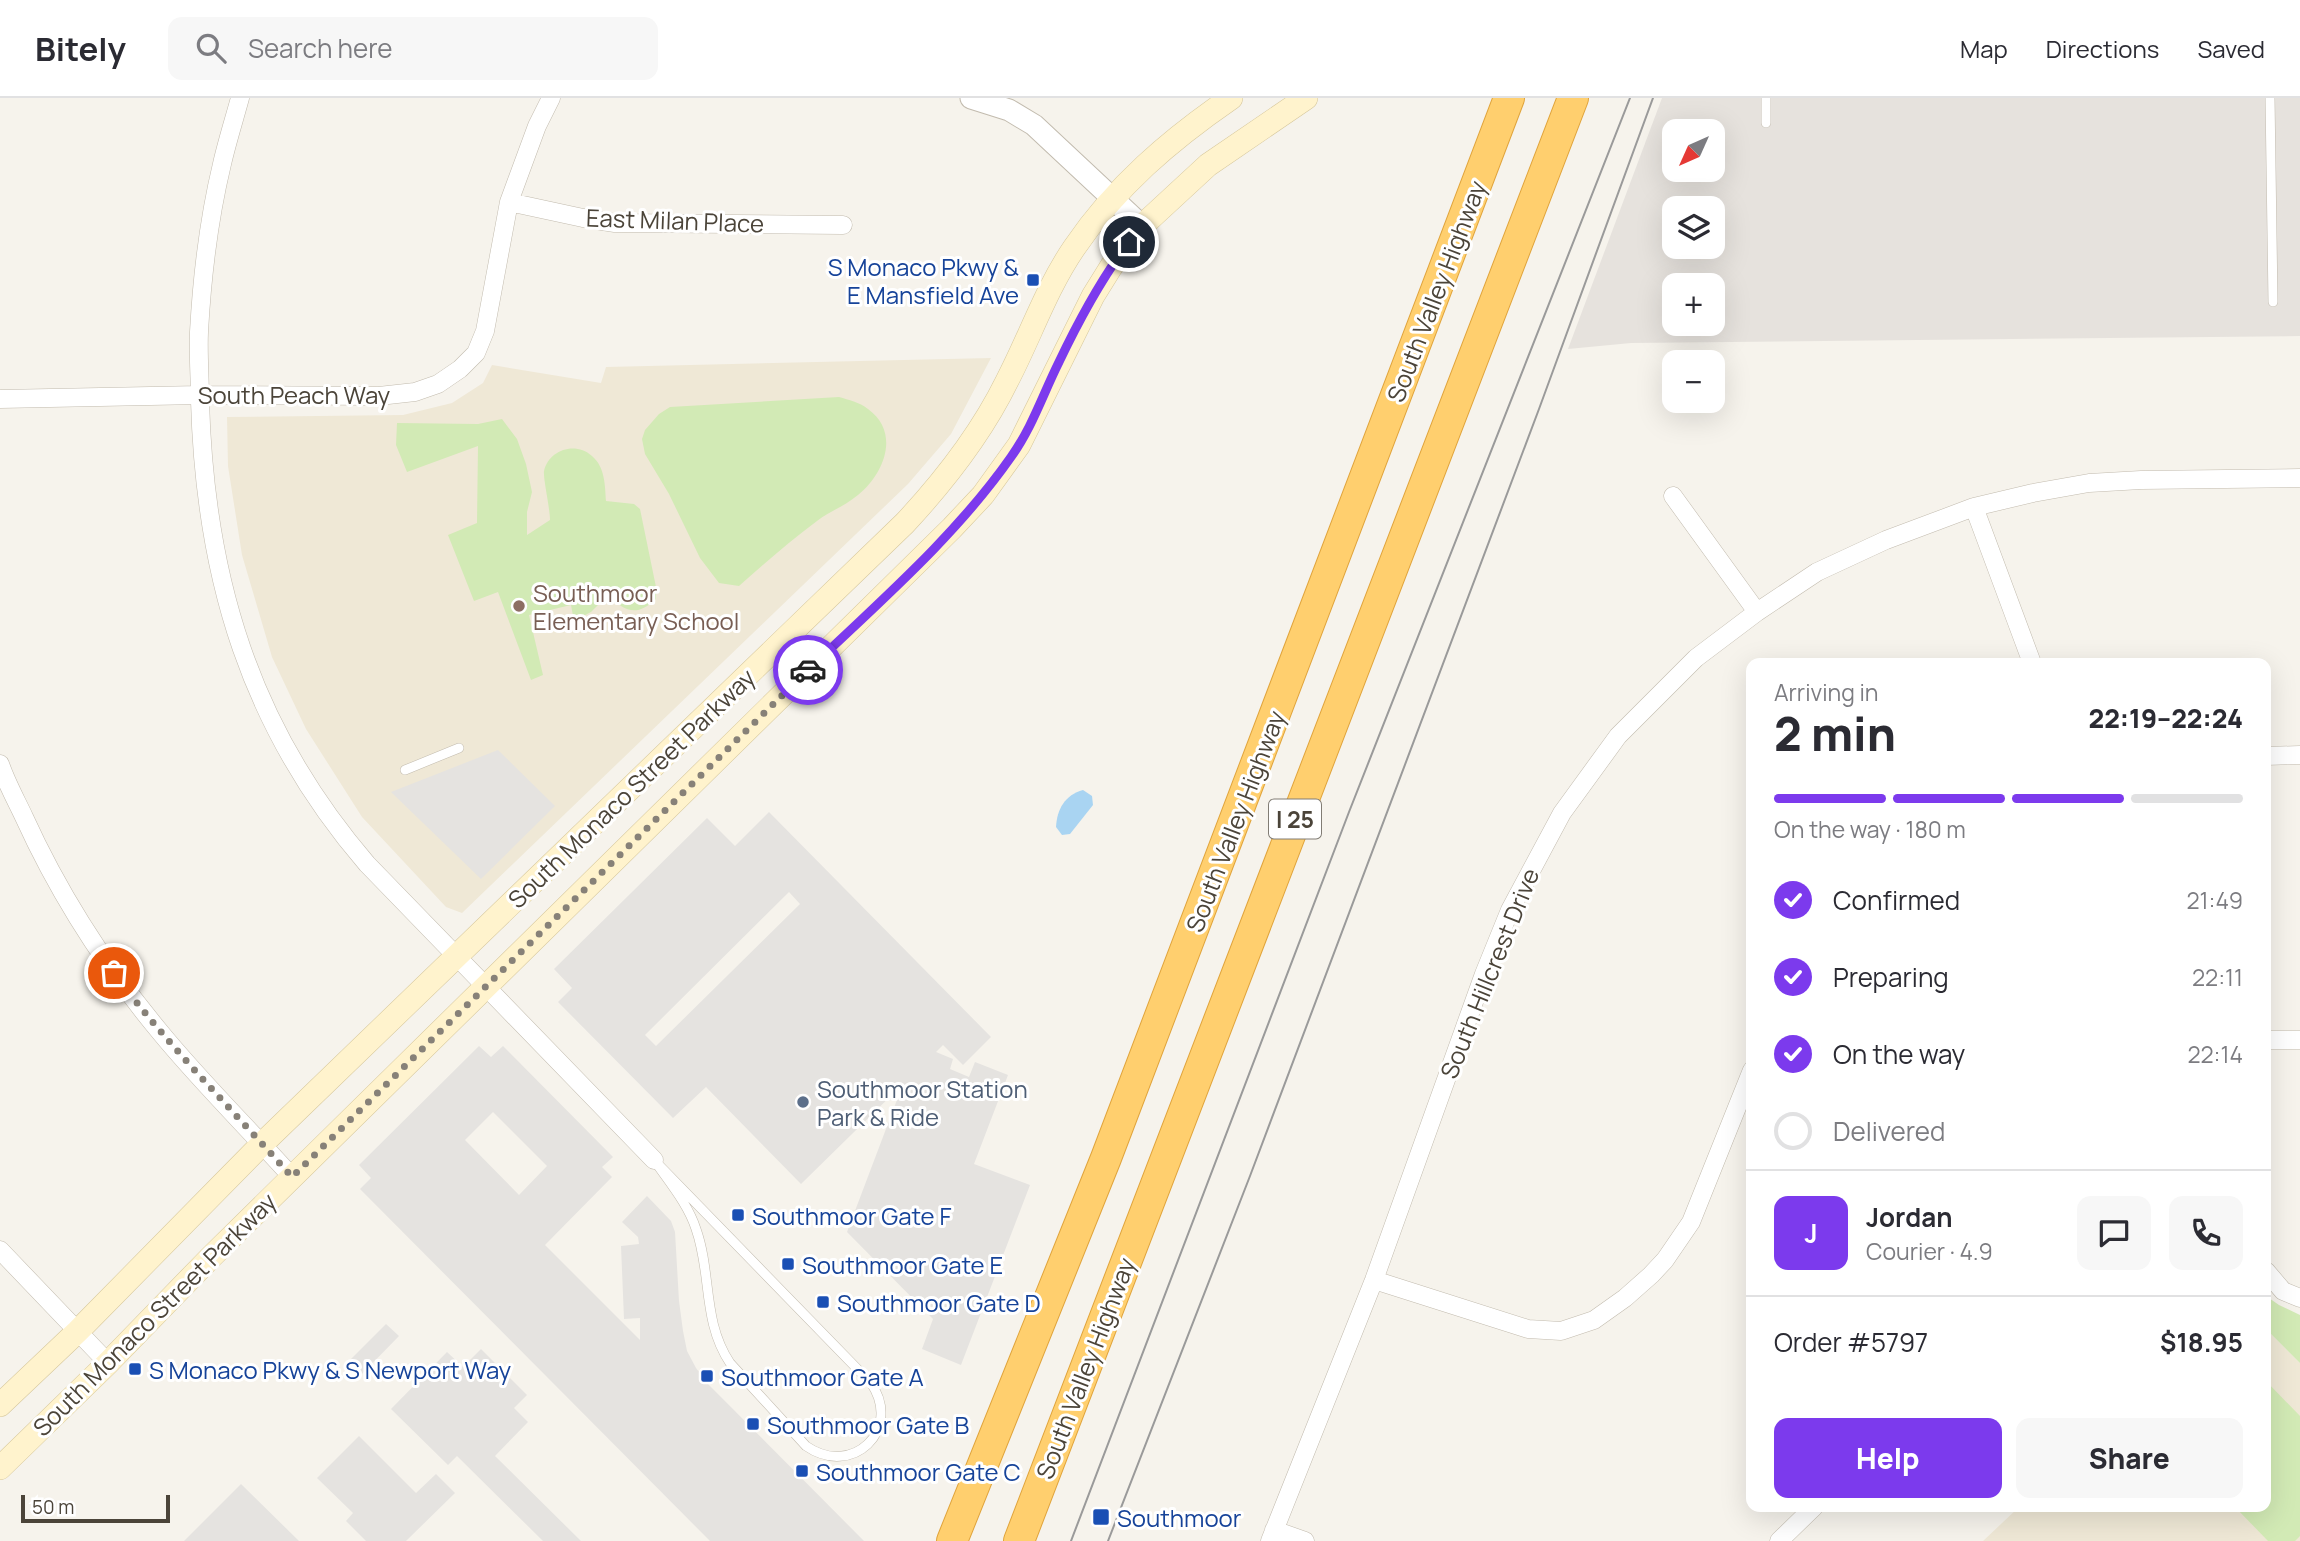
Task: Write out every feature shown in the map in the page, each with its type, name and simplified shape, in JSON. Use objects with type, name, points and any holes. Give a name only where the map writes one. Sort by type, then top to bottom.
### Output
[{"type":"highway","name":"South Valley Highway","points":[[952,1541],[1106,1158],[1509,98]]},
{"type":"highway","name":"South Valley Highway","points":[[1019,1541],[1573,98]]},
{"type":"main road","name":"South Monaco Street Parkway","points":[[0,1405],[78,1331],[262,1143],[887,542],[953,468],[983,425],[1008,380],[1058,274],[1077,243],[1112,197],[1171,142],[1231,98]]},
{"type":"main road","name":"South Monaco Street Parkway","points":[[0,1468],[108,1363],[209,1258],[971,508],[1018,445],[1093,296],[1117,258],[1142,226],[1208,165],[1306,98]]},
{"type":"street","points":[[240,98],[222,164],[206,258],[199,334],[205,487],[218,568],[240,647],[268,713],[332,822],[368,864],[654,1160]]},
{"type":"street","name":"South Peach Way","points":[[0,399],[200,394],[379,396],[415,392],[438,384],[460,369],[475,353],[485,331],[509,202],[537,126],[551,98]]},
{"type":"street","points":[[971,98],[1009,110],[1034,125],[1142,226]]},
{"type":"street","name":"East Milan Place","points":[[509,202],[615,223],[843,225]]},
{"type":"street","name":"South Hillcrest Drive","points":[[1272,1536],[1374,1280],[1484,974],[1510,910],[1562,813],[1618,736],[1696,658],[1757,612],[1817,572],[1886,540],[1974,507],[2033,492],[2089,483],[2300,478]]},
{"type":"street","points":[[1673,496],[1757,612]]},
{"type":"street","points":[[1974,507],[2030,658]]},
{"type":"street","points":[[2271,756],[2300,755]]},
{"type":"street","points":[[0,764],[40,851],[93,943],[160,1033],[292,1177]]},
{"type":"street","points":[[2271,1040],[2300,1040]]},
{"type":"street","points":[[1374,1280],[1528,1329],[1561,1331],[1594,1320],[1651,1275],[1665,1260],[1690,1222],[1746,1085]]},
{"type":"street","points":[[0,1250],[108,1363]]},
{"type":"street","points":[[2271,1275],[2292,1294]]},
{"type":"street","points":[[1779,1541],[1809,1512]]},
{"type":"street","points":[[1272,1536],[1305,1541]]},
{"type":"lane","points":[[1766,98],[1766,123]]},
{"type":"lane","points":[[2270,98],[2273,302]]},
{"type":"lane","points":[[405,770],[459,748]]},
{"type":"lane","points":[[654,1160],[871,1383],[880,1399],[881,1419],[876,1435],[862,1450],[849,1456],[835,1457],[806,1446],[730,1363],[713,1329],[697,1230],[689,1212],[654,1160]]},
{"type":"shaded area","points":[[1662,98],[2300,98],[2300,336],[1631,343],[1568,349]]},
{"type":"shaded area","name":"Southmoor Elementary School","points":[[991,358],[951,434],[908,484],[462,913],[446,907],[362,817],[306,729],[272,657],[242,555],[228,466],[227,417],[403,415],[452,403],[483,383],[492,365],[601,383],[606,367]]},
{"type":"shaded area","points":[[498,750],[555,806],[481,879],[391,792]]},
{"type":"shaded area","name":"Southmoor Station Park & Ride","points":[[769,812],[991,1037],[963,1065],[943,1045],[936,1052],[953,1059],[950,1069],[969,1077],[975,1062],[1008,1075],[974,1164],[1030,1185],[961,1365],[922,1349],[933,1319],[847,1232],[903,1084],[801,1184],[706,1087],[673,1118],[558,1002],[572,988],[554,969],[707,818],[735,846]],"holes":[[[789,892],[800,904],[656,1046],[645,1035]]]},
{"type":"shaded area","points":[[479,1046],[491,1057],[503,1046],[613,1157],[602,1167],[612,1177],[545,1245],[640,1340],[640,1318],[624,1319],[621,1246],[639,1244],[638,1237],[622,1222],[647,1196],[671,1221],[675,1232],[683,1331],[687,1351],[696,1368],[708,1384],[864,1541],[710,1541],[360,1189],[371,1178],[359,1165]],"holes":[[[493,1112],[547,1166],[519,1195],[465,1140]]]},
{"type":"shaded area","points":[[386,1324],[399,1336],[360,1376],[347,1363]]},
{"type":"shaded area","points":[[2271,1334],[2300,1363],[2300,1541],[1983,1541],[2014,1512],[2271,1512]]},
{"type":"shaded area","points":[[481,1349],[527,1395],[514,1408],[528,1422],[495,1456],[581,1541],[543,1541],[457,1456],[448,1465],[391,1409],[447,1352],[463,1367]]},
{"type":"shaded area","points":[[359,1436],[416,1493],[436,1474],[455,1493],[406,1541],[366,1541],[346,1521],[353,1513],[317,1478]]},
{"type":"shaded area","points":[[241,1484],[299,1541],[184,1541]]},
{"type":"green space","points":[[839,397],[868,409],[884,430],[885,453],[875,476],[858,495],[822,517],[739,586],[719,583],[700,558],[669,494],[645,454],[642,439],[645,430],[659,414],[670,407]]},
{"type":"green space","points":[[502,419],[517,439],[526,464],[532,492],[527,512],[527,535],[550,520],[544,471],[551,458],[564,450],[585,451],[596,460],[602,471],[606,501],[634,504],[640,509],[656,587],[656,599],[637,610],[620,605],[608,595],[591,612],[574,621],[571,605],[529,615],[543,675],[531,680],[498,592],[474,601],[448,535],[477,523],[478,446],[407,472],[396,445],[397,423],[478,424]]},
{"type":"green space","points":[[2271,1299],[2300,1315],[2300,1363],[2271,1334]]},
{"type":"green space","points":[[2271,1386],[2300,1416],[2300,1536],[2295,1541],[2268,1541],[2240,1512],[2271,1512]]},
{"type":"water","points":[[1083,790],[1092,796],[1093,805],[1070,834],[1062,835],[1056,827],[1060,809],[1071,795]]},
{"type":"tram line","points":[[1071,1541],[1349,812],[1630,98]]},
{"type":"tram line","points":[[1108,1541],[1250,1176],[1539,409],[1653,98]]},
{"type":"way so far","points":[[114,973],[160,1033],[292,1177],[808,670]]},
{"type":"place","name":"S Monaco Pkwy & E Mansfield Ave","points":[[1033,280]]},
{"type":"place","name":"Southmoor Elementary School","points":[[519,606]]},
{"type":"place","name":"Southmoor Station Park & Ride","points":[[803,1102]]},
{"type":"place","name":"Southmoor Gate F","points":[[738,1215]]},
{"type":"place","name":"Southmoor Gate E","points":[[788,1264]]},
{"type":"place","name":"Southmoor Gate D","points":[[823,1302]]},
{"type":"place","name":"S Monaco Pkwy & S Newport Way","points":[[135,1369]]},
{"type":"place","name":"Southmoor Gate A","points":[[707,1376]]},
{"type":"place","name":"Southmoor Gate B","points":[[753,1424]]},
{"type":"place","name":"Southmoor Gate C","points":[[802,1471]]},
{"type":"place","name":"Southmoor","points":[[1101,1517]]},
{"type":"route","points":[[808,670],[965,515],[1012,456],[1093,296],[1129,242]]}]
